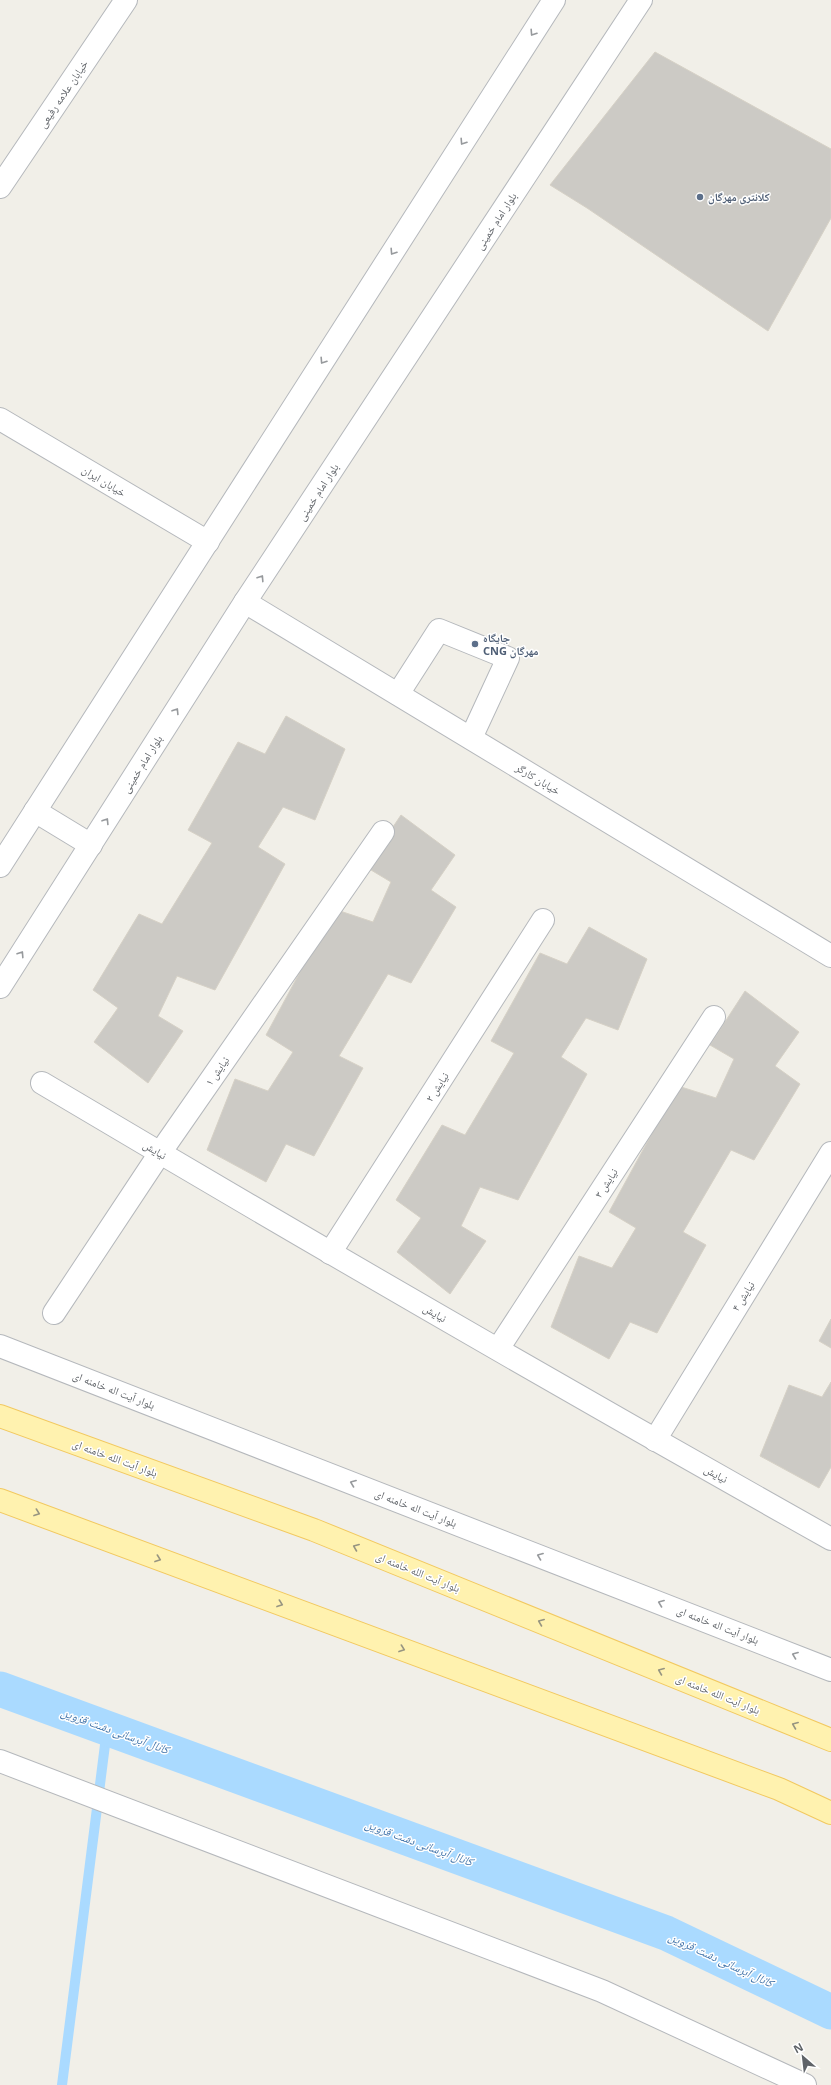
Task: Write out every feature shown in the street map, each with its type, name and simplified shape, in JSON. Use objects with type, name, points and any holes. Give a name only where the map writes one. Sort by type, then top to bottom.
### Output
[{"type":"main road","name":"بلوار آیت الله خامنه ای","points":[[0,1416],[314,1530],[831,1740]]},
{"type":"main road","points":[[0,1500],[779,1790],[831,1812]]},
{"type":"street","name":"خیابان علامه رفیعی","points":[[0,187],[126,0]]},
{"type":"street","points":[[0,866],[554,0]]},
{"type":"street","name":"بلوار امام خمینی","points":[[0,987],[246,602],[642,0]]},
{"type":"street","name":"خیابان ایران","points":[[0,419],[208,542]]},
{"type":"street","name":"خیابان کارگر","points":[[246,602],[831,956]]},
{"type":"street","points":[[398,694],[439,630],[508,658],[471,738]]},
{"type":"street","points":[[35,811],[91,845]]},
{"type":"street","name":"نیایش ۱","points":[[54,1313],[160,1153],[383,832]]},
{"type":"street","name":"نیایش ۲","points":[[330,1253],[543,920]]},
{"type":"street","name":"نیایش ۳","points":[[498,1349],[714,1016]]},
{"type":"street","name":"نیایش","points":[[42,1083],[330,1253],[655,1440],[831,1539]]},
{"type":"street","name":"نیایش ۴","points":[[655,1440],[831,1153]]},
{"type":"street","name":"بلوار آیت اله خامنه ای","points":[[0,1346],[831,1670]]},
{"type":"street","points":[[0,1761],[602,1991],[805,2085]]},
{"type":"building","name":"کلانتری مهرگان","points":[[655,52],[831,149],[831,218],[768,331],[587,208],[550,185]]},
{"type":"building","points":[[286,716],[345,749],[315,820],[283,807],[258,847],[285,864],[215,990],[177,976],[158,1016],[183,1031],[148,1083],[94,1042],[118,1008],[93,990],[139,914],[162,924],[212,843],[188,830],[238,742],[265,754]]},
{"type":"building","points":[[401,815],[455,855],[431,890],[456,907],[411,983],[388,974],[339,1056],[363,1068],[314,1156],[286,1144],[266,1182],[207,1150],[235,1079],[268,1091],[293,1052],[266,1035],[334,909],[373,922],[391,882],[366,867]]},
{"type":"building","points":[[589,927],[647,959],[618,1030],[586,1018],[561,1057],[587,1074],[518,1200],[480,1187],[461,1226],[486,1241],[450,1294],[397,1252],[421,1218],[396,1200],[442,1125],[465,1135],[514,1053],[491,1041],[540,953],[567,964]]},
{"type":"building","points":[[745,991],[799,1032],[775,1066],[800,1084],[754,1160],[731,1150],[683,1232],[706,1245],[657,1333],[630,1322],[609,1359],[551,1327],[579,1256],[612,1268],[636,1228],[609,1212],[678,1086],[716,1098],[734,1059],[710,1045]]},
{"type":"building","points":[[831,1319],[831,1348],[819,1341]]},
{"type":"building","points":[[831,1382],[831,1467],[819,1488],[760,1456],[789,1385],[822,1397]]},
{"type":"waterway","name":"کانال آبرسانی دشت قزوین","points":[[0,1689],[666,1933],[831,2012]]},
{"type":"waterway","points":[[62,2085],[107,1729]]},
{"type":"place","name":"کلانتری مهرگان","points":[[700,197]]},
{"type":"place","name":"جایگاه CNG مهرگان","points":[[475,644]]}]
